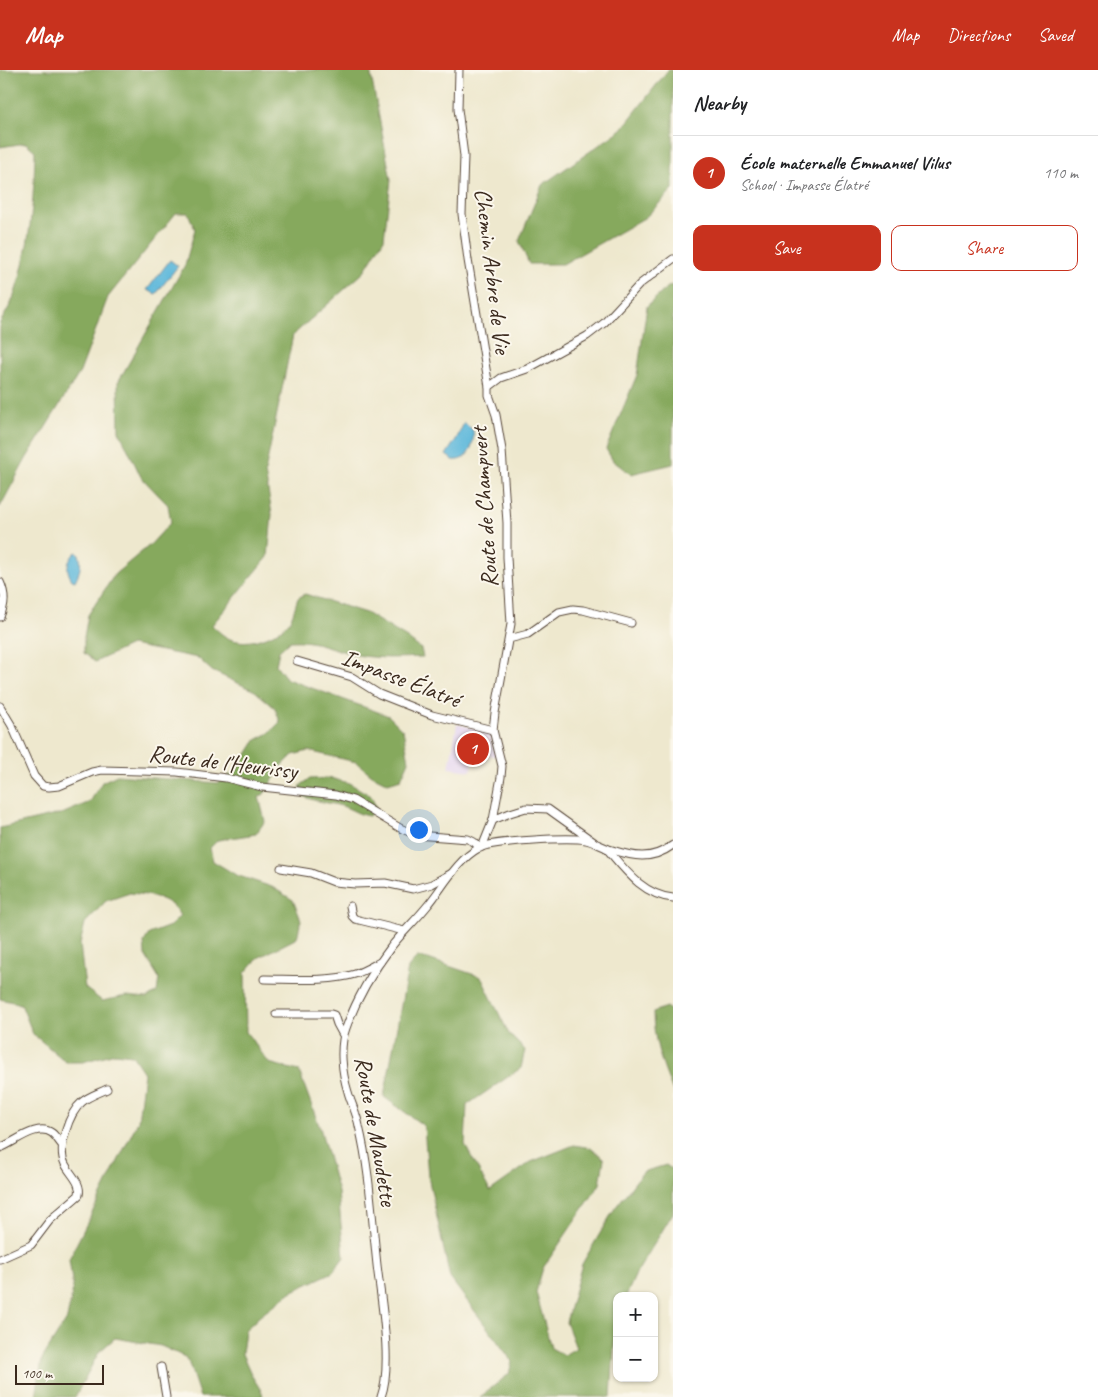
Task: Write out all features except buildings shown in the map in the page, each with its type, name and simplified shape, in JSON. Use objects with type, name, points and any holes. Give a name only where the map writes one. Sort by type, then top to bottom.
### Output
[{"type":"street","name":"Chemin Arbre de Vie","points":[[458,70],[458,109],[464,156],[462,214],[489,387]]},
{"type":"street","points":[[489,387],[501,378],[527,369],[587,336],[604,324],[640,284],[673,259]]},
{"type":"street","name":"Route de Champvert","points":[[481,847],[492,820],[501,777],[502,766],[493,730],[510,639],[511,624],[507,523],[500,430],[489,395],[489,387]]},
{"type":"street","points":[[0,582],[5,598],[0,616]]},
{"type":"street","points":[[510,639],[528,634],[558,612],[573,609],[584,610],[631,623]]},
{"type":"street","name":"Impasse Élatré","points":[[297,661],[352,677],[378,694],[432,715],[493,730]]},
{"type":"street","name":"Route de l'Heurissy","points":[[0,706],[12,726],[34,776],[43,786],[50,788],[59,786],[102,770],[177,772],[226,778],[247,785],[336,795],[353,800],[400,828],[416,835],[468,839],[481,847]]},
{"type":"street","points":[[492,820],[526,808],[548,809],[595,843]]},
{"type":"street","name":"Route de Maudette","points":[[381,1397],[386,1368],[382,1306],[366,1162],[359,1124],[347,1091],[342,1051],[344,1035],[352,1012],[381,962],[404,931],[427,906],[454,871],[481,847],[496,843],[578,840],[595,843],[636,856],[650,856],[663,852],[673,844]]},
{"type":"street","points":[[608,848],[632,877],[645,888],[657,894],[673,898]]},
{"type":"street","points":[[281,868],[311,873],[334,882],[354,884],[385,883],[413,889],[432,884],[454,871]]},
{"type":"street","points":[[350,906],[352,916],[355,919],[404,931]]},
{"type":"street","points":[[264,979],[317,979],[346,976],[381,962]]},
{"type":"street","points":[[276,1014],[331,1014],[334,1015],[344,1035]]},
{"type":"street","points":[[0,1259],[32,1245],[50,1220],[79,1195],[79,1186],[64,1163],[62,1156],[62,1146],[68,1123],[77,1108],[87,1098],[107,1089]]},
{"type":"street","points":[[0,1148],[32,1132],[41,1130],[53,1134],[62,1146]]},
{"type":"street","points":[[161,1367],[166,1397]]},
{"type":"shaded area","points":[[457,724],[491,732],[496,756],[474,754],[471,771],[449,768]]},
{"type":"green space","points":[[0,70],[370,70],[391,180],[384,239],[363,273],[293,335],[265,472],[272,514],[268,557],[212,625],[224,635],[234,640],[244,642],[267,637],[286,625],[291,618],[298,598],[305,594],[366,613],[407,638],[421,649],[423,657],[390,658],[365,656],[316,643],[290,641],[279,651],[276,665],[287,679],[389,716],[403,730],[409,761],[401,779],[388,783],[372,775],[356,762],[308,751],[293,755],[282,766],[264,794],[259,797],[265,821],[256,834],[218,840],[210,848],[213,861],[236,875],[272,887],[293,900],[301,920],[297,938],[258,958],[245,973],[246,1032],[269,1063],[299,1071],[321,1131],[338,1192],[344,1257],[333,1272],[291,1292],[245,1330],[242,1354],[263,1397],[200,1397],[187,1358],[161,1346],[115,1338],[99,1352],[75,1397],[36,1397],[42,1359],[67,1319],[73,1288],[69,1259],[138,1121],[144,1073],[132,1055],[115,1053],[83,1062],[66,1062],[33,1034],[21,1004],[0,999],[0,828],[64,813],[90,802],[102,782],[117,775],[218,783],[237,770],[256,740],[269,733],[280,722],[275,708],[255,691],[212,671],[198,658],[131,645],[95,662],[84,653],[84,637],[88,615],[115,574],[151,544],[171,522],[168,505],[141,477],[119,431],[118,382],[185,265],[195,229],[188,213],[176,213],[108,297],[80,372],[26,459],[0,507],[0,323],[13,299],[24,261],[34,187],[35,151],[26,143],[0,147]],"holes":[[[130,893],[159,898],[171,905],[180,916],[170,926],[149,934],[144,942],[145,955],[159,978],[157,992],[147,998],[126,996],[102,1001],[85,988],[80,944],[85,923],[106,901]]]},
{"type":"green space","points":[[668,70],[673,70],[673,189],[646,217],[563,264],[529,264],[519,241],[542,185],[622,129]]},
{"type":"green space","points":[[673,285],[673,464],[631,474],[613,461],[606,449],[637,375],[647,306],[669,286]]},
{"type":"green space","points":[[330,778],[349,783],[371,796],[376,808],[369,816],[299,794],[301,785],[310,779]]},
{"type":"green space","points":[[417,957],[481,977],[509,1034],[525,1050],[521,1068],[467,1105],[465,1145],[490,1191],[531,1162],[574,1145],[592,1148],[604,1159],[600,1184],[543,1268],[536,1292],[551,1348],[564,1355],[576,1348],[566,1322],[582,1264],[615,1208],[643,1172],[666,1165],[673,1170],[673,1213],[636,1274],[628,1292],[613,1292],[611,1397],[480,1397],[509,1374],[512,1361],[450,1278],[428,1176],[424,1126],[384,1097],[408,968]]},
{"type":"green space","points":[[666,1007],[673,1012],[673,1091],[659,1052],[653,1022],[653,1012]]},
{"type":"water","points":[[170,260],[178,266],[156,294],[147,290]]},
{"type":"water","points":[[464,423],[473,430],[472,446],[463,458],[453,460],[446,455]]},
{"type":"water","points":[[76,552],[79,554],[80,565],[75,581],[70,576],[68,565]]},
{"type":"place","name":"École maternelle Emmanuel Vilus","points":[[473,749]]}]
